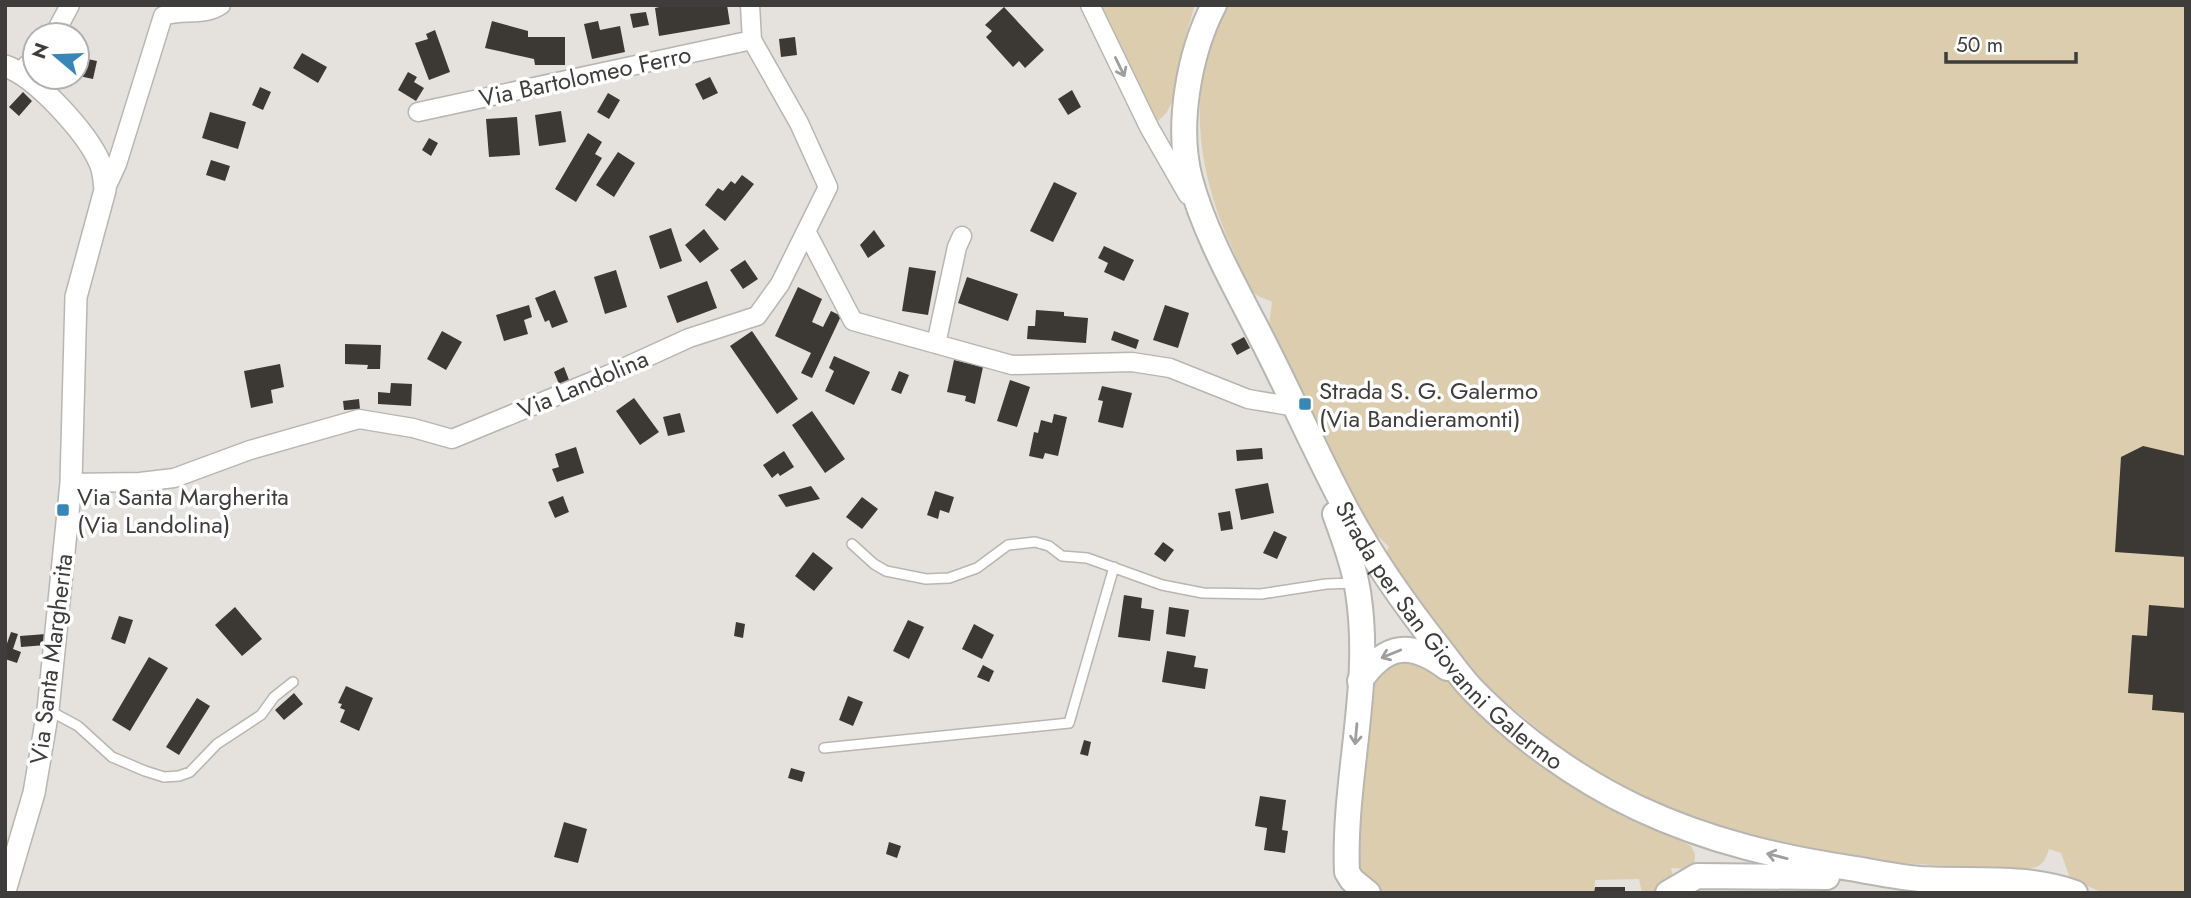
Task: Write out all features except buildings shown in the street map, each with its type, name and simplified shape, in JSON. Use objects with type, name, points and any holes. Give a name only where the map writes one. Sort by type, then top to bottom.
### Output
[{"type":"main road","name":"Strada per San Giovanni Galermo","points":[[1214,5],[1194,57],[1187,93],[1185,138],[1190,177],[1208,230],[1348,512],[1362,566],[1419,623],[1470,686],[1512,727],[1568,768],[1635,807],[1674,824],[1779,857],[1917,879],[1996,880],[2050,886],[2075,893]]},
{"type":"main road","points":[[1362,566],[1360,681],[1346,856],[1347,872],[1352,880],[1368,893]]},
{"type":"main road","points":[[1360,681],[1369,668],[1387,653],[1398,649],[1411,649],[1434,659],[1470,686]]},
{"type":"main road","points":[[1668,893],[1697,876],[1706,858],[1703,849],[1674,824]]},
{"type":"main road","points":[[1697,876],[1917,879]]},
{"type":"street","points":[[105,190],[121,151],[163,16],[172,12],[203,12],[221,5]]},
{"type":"street","name":"Via Landolina","points":[[71,483],[140,482],[174,478],[250,450],[359,419],[413,428],[452,439],[610,374],[689,338],[757,316],[780,284],[828,187],[799,123],[752,40],[750,5]]},
{"type":"street","points":[[1090,5],[1149,127],[1208,230]]},
{"type":"street","name":"Via Bartolomeo Ferro","points":[[418,112],[752,40]]},
{"type":"street","name":"Via Santa Margherita","points":[[5,891],[34,793],[48,710],[71,483],[76,297],[105,190],[104,173],[95,154],[49,91]]},
{"type":"street","points":[[95,154],[121,151]]},
{"type":"street","points":[[806,231],[853,321],[1012,365],[1132,362],[1170,368],[1248,399],[1299,413]]},
{"type":"street","points":[[936,344],[957,247],[962,236]]},
{"type":"lane","points":[[852,544],[886,571],[926,579],[949,578],[977,568],[1008,545],[1035,542],[1049,546],[1062,556],[1087,558],[1162,585],[1203,593],[1261,594],[1326,584],[1362,566]]},
{"type":"lane","points":[[824,748],[1069,723],[1114,566]]},
{"type":"lane","points":[[1326,584],[1362,566]]},
{"type":"lane","points":[[48,710],[78,726],[112,757],[154,774],[179,776],[191,772],[217,744],[261,715],[274,697],[293,682]]},
{"type":"shaded area","points":[[1099,5],[1195,5],[1186,35],[1175,96],[1167,112],[1157,122]]},
{"type":"shaded area","points":[[1228,5],[2186,5],[2186,893],[2103,893],[2070,878],[2061,853],[2049,849],[2042,864],[2018,870],[1864,861],[1733,834],[1644,799],[1571,756],[1485,686],[1442,638],[1384,556],[1389,547],[1379,537],[1373,536],[1269,325],[1272,302],[1256,295],[1250,288],[1222,223],[1206,172],[1200,119],[1205,66],[1212,39]]},
{"type":"shaded area","points":[[1390,659],[1431,664],[1468,702],[1598,801],[1691,846],[1695,854],[1694,869],[1671,868],[1674,880],[1652,893],[1642,893],[1639,879],[1595,880],[1594,893],[1381,893],[1361,875],[1355,859],[1369,687]]},
{"type":"place","name":"Strada S. G. Galermo (Via Bandieramonti)","points":[[1305,404]]},
{"type":"place","name":"Via Santa Margherita (Via Landolina)","points":[[63,510]]}]
